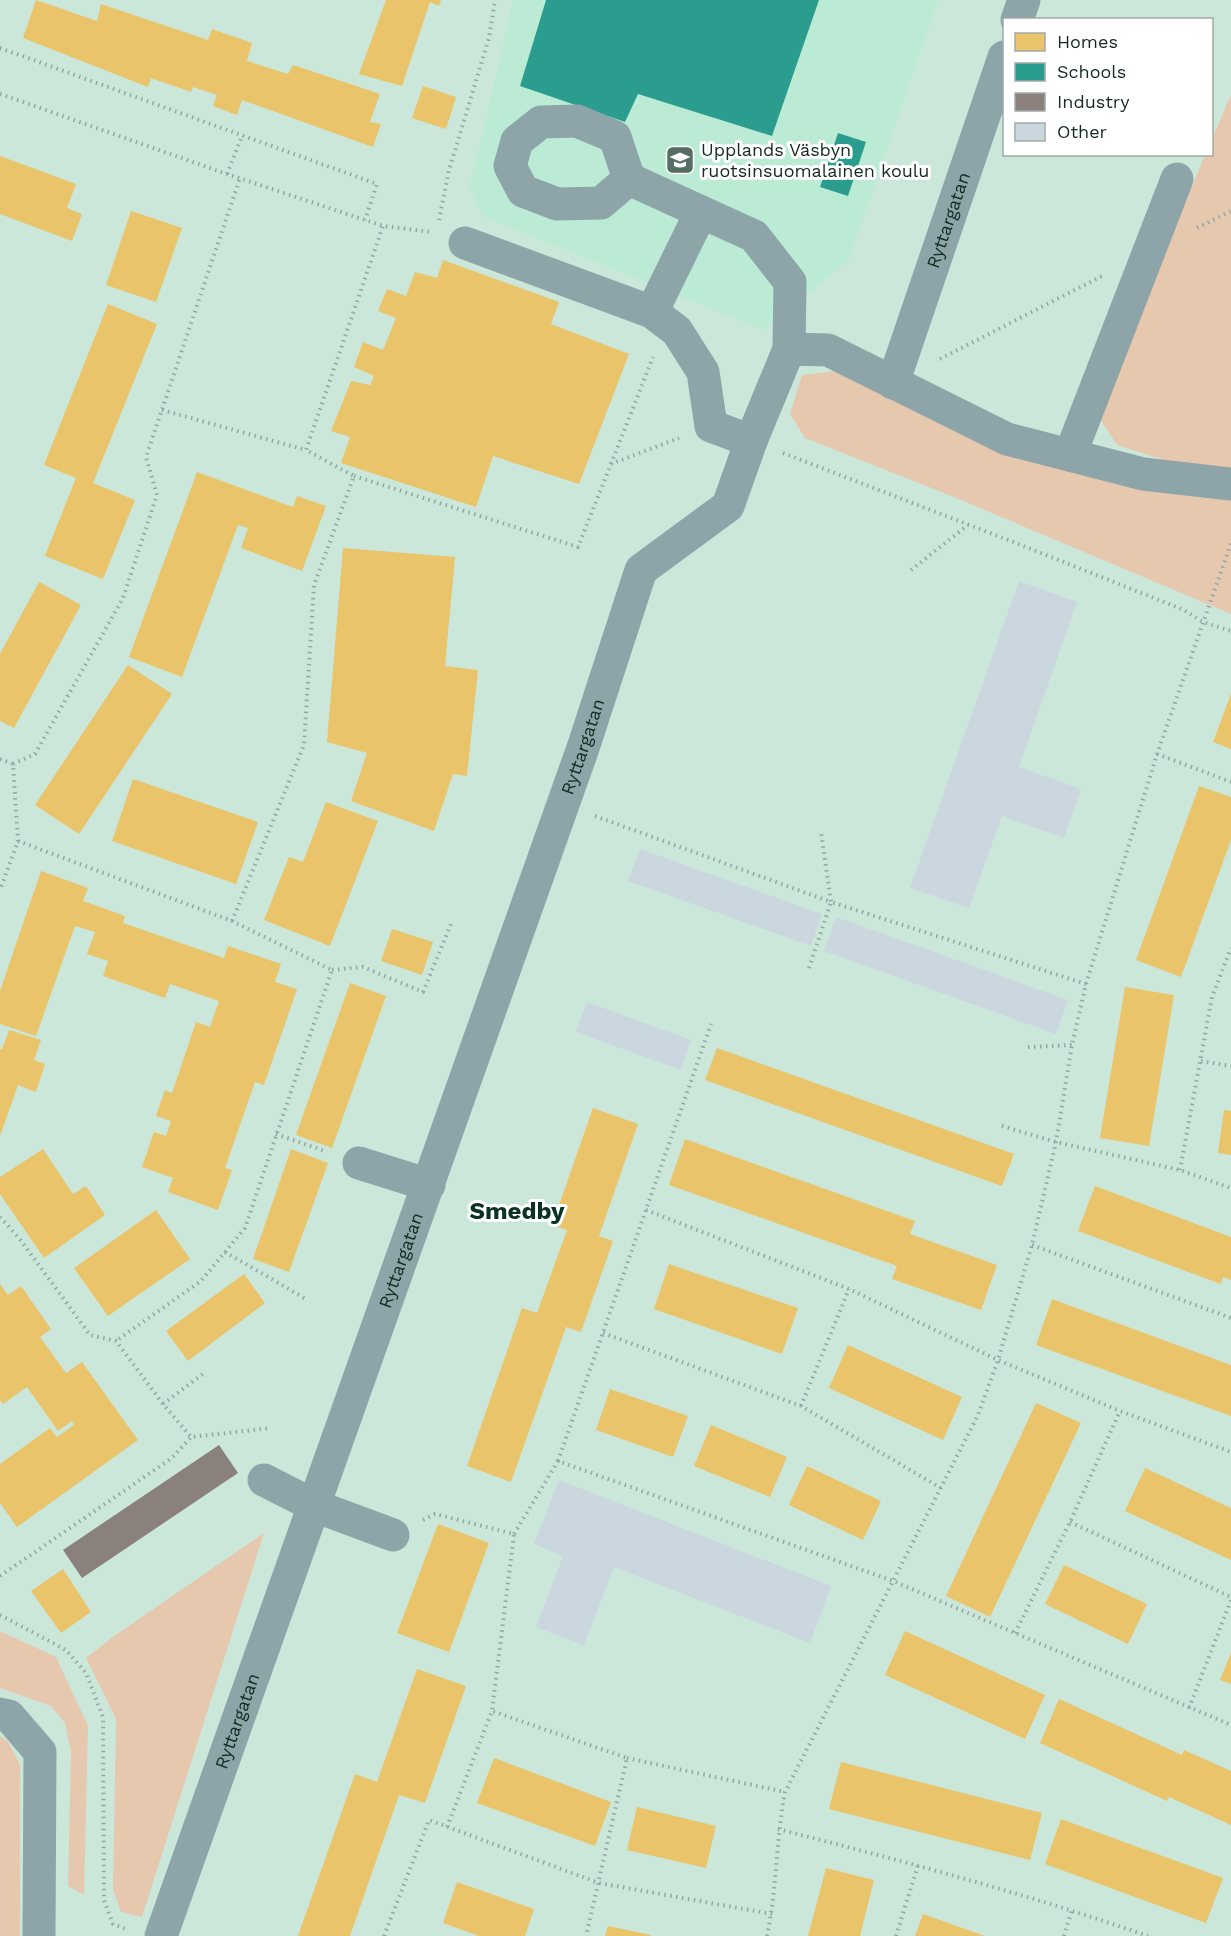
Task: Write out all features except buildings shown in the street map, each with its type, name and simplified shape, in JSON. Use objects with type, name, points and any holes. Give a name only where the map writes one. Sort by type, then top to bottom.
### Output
[{"type":"street","points":[[1018,18],[1024,0]]},
{"type":"street","name":"Ryttargatan","points":[[893,383],[1003,63]]},
{"type":"street","name":"Ryttargatan","points":[[147,1934],[315,1506],[564,804],[641,570],[728,506],[751,441],[789,349],[790,282],[754,236],[629,179]]},
{"type":"street","points":[[1070,455],[1177,180]]},
{"type":"street","points":[[664,322],[701,212]]},
{"type":"street","points":[[451,238],[664,322],[703,372],[711,426],[751,441]]},
{"type":"street","points":[[789,349],[828,350],[1007,439],[1143,474],[1231,484]]},
{"type":"street","points":[[359,1163],[429,1185]]},
{"type":"street","points":[[264,1480],[315,1506],[393,1535]]},
{"type":"street","points":[[0,1714],[9,1716],[40,1752],[39,1936]]},
{"type":"path","points":[[0,94],[383,226],[451,238],[449,170],[489,38],[495,0]]},
{"type":"path","points":[[0,48],[377,184],[365,220]]},
{"type":"path","points":[[227,174],[242,136]]},
{"type":"path","points":[[0,759],[13,764],[35,754],[123,598],[157,495],[146,457],[240,178]]},
{"type":"path","points":[[893,383],[1231,211]]},
{"type":"path","points":[[306,450],[383,226]]},
{"type":"path","points":[[162,410],[306,450],[354,476],[578,547],[664,322]]},
{"type":"path","points":[[611,464],[711,426]]},
{"type":"path","points":[[751,441],[1174,606],[1203,622],[1231,631]]},
{"type":"path","points":[[232,921],[304,745],[314,585],[354,476]]},
{"type":"path","points":[[911,570],[968,525]]},
{"type":"path","points":[[767,1936],[772,1914],[778,1829],[784,1792],[978,1415],[998,1360],[1032,1245],[1056,1142],[1072,1045],[1086,984],[1157,754],[1231,543]]},
{"type":"path","points":[[1157,754],[1231,782]]},
{"type":"path","points":[[0,890],[18,840],[13,764]]},
{"type":"path","points":[[564,804],[831,902],[1086,984]]},
{"type":"path","points":[[808,968],[831,902],[822,832]]},
{"type":"path","points":[[18,840],[232,921],[332,970],[363,967],[423,992],[451,924]]},
{"type":"path","points":[[1180,1170],[1212,997],[1231,948]]},
{"type":"path","points":[[116,1341],[201,1281],[245,1228],[332,970]]},
{"type":"path","points":[[447,1827],[492,1711],[514,1534],[558,1461],[711,1024]]},
{"type":"path","points":[[1028,1047],[1072,1045]]},
{"type":"path","points":[[1201,1061],[1231,1066]]},
{"type":"path","points":[[1002,1126],[1056,1142],[1180,1170],[1231,1188]]},
{"type":"path","points":[[276,1134],[359,1163]]},
{"type":"path","points":[[646,1210],[849,1288],[998,1360],[1120,1411],[1231,1452]]},
{"type":"path","points":[[0,1217],[20,1238],[90,1335],[116,1341],[191,1437]]},
{"type":"path","points":[[1032,1245],[1231,1318]]},
{"type":"path","points":[[225,1252],[306,1299]]},
{"type":"path","points":[[801,1406],[849,1288]]},
{"type":"path","points":[[603,1333],[801,1406],[941,1488]]},
{"type":"path","points":[[163,1404],[203,1374]]},
{"type":"path","points":[[1015,1634],[1070,1522],[1120,1411]]},
{"type":"path","points":[[0,1576],[172,1458],[191,1437],[271,1428]]},
{"type":"path","points":[[558,1461],[893,1581],[1231,1725]]},
{"type":"path","points":[[393,1535],[435,1514],[514,1534]]},
{"type":"path","points":[[1070,1522],[1231,1598],[1189,1708]]},
{"type":"path","points":[[0,1615],[66,1650],[86,1673],[103,1717],[104,1900],[113,1924],[147,1934]]},
{"type":"path","points":[[492,1711],[627,1758],[784,1792]]},
{"type":"path","points":[[586,1936],[627,1758]]},
{"type":"path","points":[[384,1936],[429,1820],[599,1883],[772,1914]]},
{"type":"path","points":[[778,1829],[918,1865],[1072,1910],[1148,1936]]},
{"type":"path","points":[[896,1936],[918,1865]]},
{"type":"path","points":[[1064,1936],[1072,1910]]},
{"type":"shaded area","name":"Upplands Väsbyn ruotsinsuomalainen koulu","points":[[513,0],[938,0],[849,260],[764,330],[484,217],[469,186]]},
{"type":"shaded area","points":[[1231,95],[1231,470],[1180,465],[1117,445],[1098,416],[1205,156],[1213,156],[1213,137]]},
{"type":"shaded area","points":[[838,371],[1231,490],[1231,614],[949,495],[805,438],[790,414],[802,375]]},
{"type":"shaded area","points":[[264,1533],[142,1917],[121,1912],[113,1889],[116,1719],[86,1658],[117,1634]]},
{"type":"shaded area","points":[[0,1631],[56,1657],[88,1726],[84,1895],[68,1886],[71,1753],[65,1723],[51,1706],[0,1688]]},
{"type":"shaded area","points":[[0,1736],[8,1742],[20,1764],[20,1936],[0,1936]]},
{"type":"place","name":"Upplands Väsbyn ruotsinsuomalainen koulu","points":[[680,160]]},
{"type":"district","name":"Smedby","points":[[517,1211]]}]
